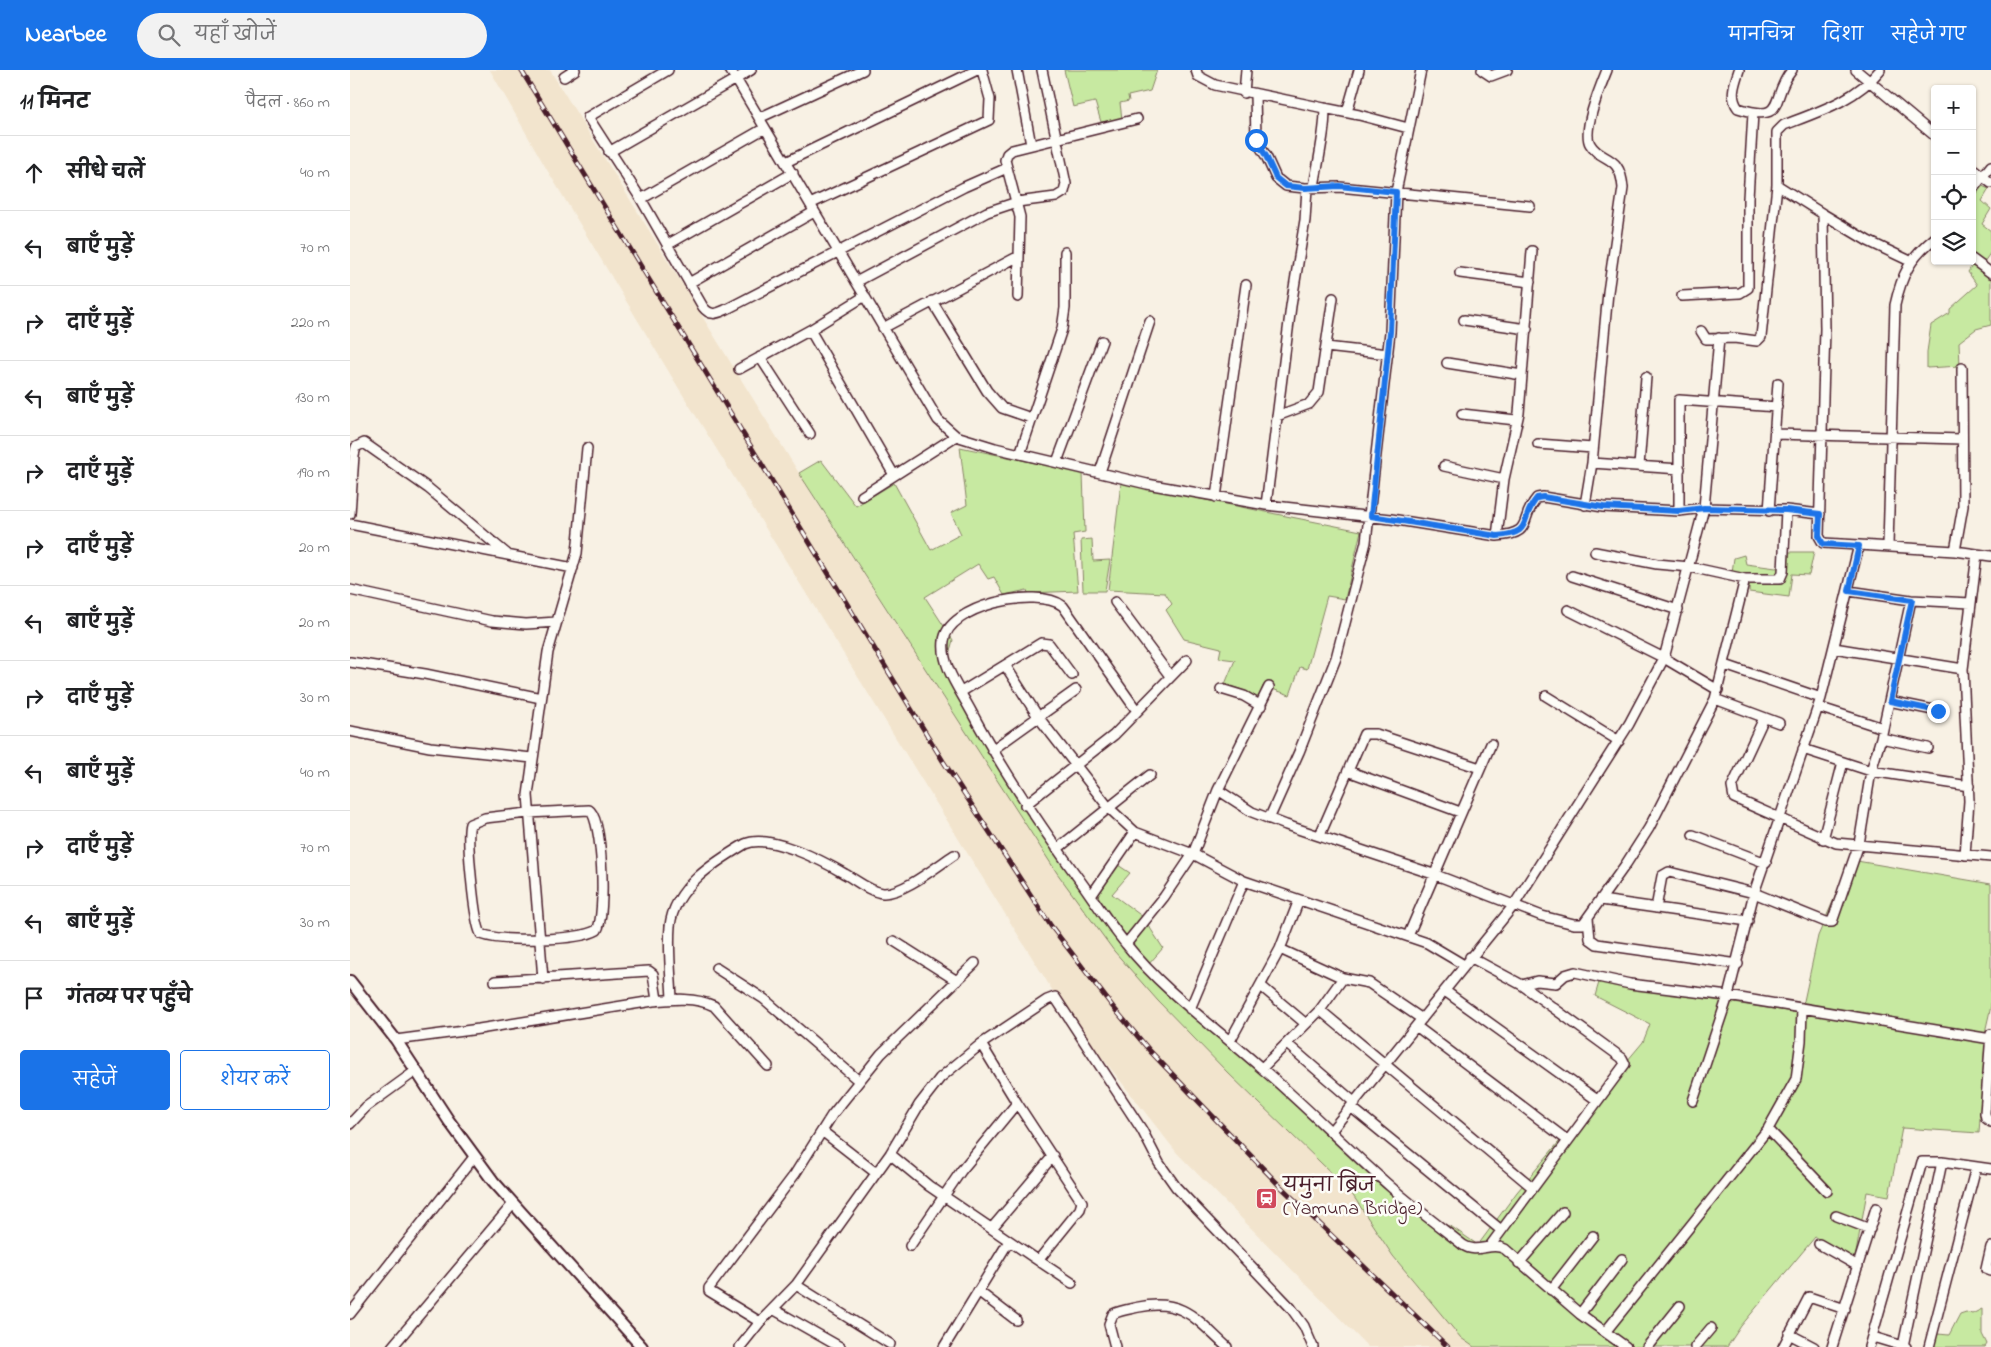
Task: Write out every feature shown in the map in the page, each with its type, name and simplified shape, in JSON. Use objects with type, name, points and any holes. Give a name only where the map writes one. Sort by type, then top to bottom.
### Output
[{"type":"street","points":[[564,77],[576,70]]},
{"type":"street","points":[[668,70],[588,116],[609,152],[641,199],[707,313],[717,314],[838,251],[1007,168]]},
{"type":"street","points":[[730,70],[793,173],[938,420],[956,436],[1020,454],[1216,497],[1266,505],[1371,516],[1497,536],[1513,534],[1524,527],[1526,517],[1537,498],[1543,497],[1585,505],[1679,511],[1704,508],[1786,510],[1820,514]]},
{"type":"street","points":[[609,152],[751,70]]},
{"type":"street","points":[[758,118],[863,70]]},
{"type":"street","points":[[786,162],[977,70]]},
{"type":"street","points":[[689,283],[812,208],[989,120],[990,99],[982,70]]},
{"type":"street","points":[[1017,70],[1031,145]]},
{"type":"street","points":[[856,282],[987,212],[1016,202],[1056,197],[1064,192],[1066,184],[1042,70]]},
{"type":"street","points":[[1196,70],[1198,76],[1203,81],[1244,92],[1346,112],[1408,128]]},
{"type":"street","points":[[1244,92],[1246,70]]},
{"type":"street","points":[[1346,112],[1359,70]]},
{"type":"street","points":[[1269,819],[1299,752],[1336,658],[1371,516],[1388,354],[1396,192],[1421,70]]},
{"type":"street","points":[[1482,70],[1492,76],[1507,70]]},
{"type":"street","points":[[1585,505],[1592,463],[1608,292],[1623,188],[1620,172],[1616,165],[1593,148],[1588,138],[1593,108],[1607,70]]},
{"type":"street","points":[[1739,70],[1733,92],[1734,104],[1738,108],[1753,113],[1769,113],[1774,110]]},
{"type":"street","points":[[1780,128],[1774,110],[1783,83],[1792,70]]},
{"type":"street","points":[[1856,70],[1931,133]]},
{"type":"street","points":[[1701,331],[1706,339],[1719,338],[1757,341],[1761,337],[1777,185],[1777,132],[1780,128],[1831,107],[1870,82],[1880,70]]},
{"type":"street","points":[[1255,94],[1256,140],[1276,178],[1286,186],[1311,188],[1339,186],[1530,206]]},
{"type":"street","points":[[1266,505],[1291,306],[1305,220],[1326,119],[1324,108]]},
{"type":"street","points":[[1682,296],[1740,293],[1748,288],[1748,198],[1753,113]]},
{"type":"street","points":[[1018,297],[1020,217],[1005,160],[1007,154],[1012,150],[1136,119]]},
{"type":"street","points":[[641,199],[765,128]]},
{"type":"street","points":[[1976,185],[1991,166]]},
{"type":"street","points":[[1976,171],[1991,183]]},
{"type":"street","points":[[667,245],[793,173]]},
{"type":"street","points":[[1777,185],[1868,241],[1910,261]]},
{"type":"street","points":[[1823,214],[1825,329],[1819,536],[1823,544],[1888,545],[1991,556]]},
{"type":"street","points":[[1888,545],[1895,305],[1900,284],[1910,261],[1931,242]]},
{"type":"street","points":[[1497,536],[1504,479],[1516,420],[1522,374],[1532,251]]},
{"type":"street","points":[[1020,454],[1062,329],[1065,308],[1066,252]]},
{"type":"street","points":[[883,328],[1019,256]]},
{"type":"street","points":[[1976,262],[1991,273]]},
{"type":"street","points":[[1460,273],[1530,282]]},
{"type":"street","points":[[1216,497],[1246,285]]},
{"type":"street","points":[[739,368],[810,330],[865,296]]},
{"type":"street","points":[[1277,416],[1303,407],[1315,399],[1319,392],[1333,298]]},
{"type":"street","points":[[932,302],[986,391],[997,405],[1031,418]]},
{"type":"street","points":[[1464,320],[1527,328]]},
{"type":"street","points":[[1100,472],[1150,321]]},
{"type":"street","points":[[810,330],[894,475]]},
{"type":"street","points":[[1331,1131],[1514,905],[1619,740],[1664,658],[1690,567],[1704,508],[1719,338]]},
{"type":"street","points":[[1057,462],[1102,342]]},
{"type":"street","points":[[1326,347],[1388,354]]},
{"type":"street","points":[[760,357],[810,434]]},
{"type":"street","points":[[1447,363],[1522,374]]},
{"type":"street","points":[[1955,551],[1963,506],[1962,368]]},
{"type":"street","points":[[1639,466],[1646,377]]},
{"type":"street","points":[[1769,511],[1778,383]]},
{"type":"street","points":[[1679,511],[1678,400],[1713,404],[1777,407]]},
{"type":"street","points":[[1462,414],[1516,420]]},
{"type":"street","points":[[1775,434],[1822,433],[1891,438],[1962,439]]},
{"type":"street","points":[[862,496],[956,436]]},
{"type":"street","points":[[350,514],[354,455],[356,447],[364,443],[428,488],[506,554]]},
{"type":"street","points":[[1538,444],[1593,448]]},
{"type":"street","points":[[543,979],[528,795],[548,652],[580,536],[587,448]]},
{"type":"street","points":[[1592,463],[1680,469]]},
{"type":"street","points":[[1444,466],[1504,479]]},
{"type":"street","points":[[1595,552],[1657,564],[1690,567],[1745,579],[1774,580],[1782,576],[1786,510]]},
{"type":"street","points":[[350,524],[572,568]]},
{"type":"street","points":[[1693,1101],[1738,964],[1754,893],[1766,863],[1779,818],[1819,702],[1859,546]]},
{"type":"street","points":[[1965,855],[1969,786],[1963,669],[1977,554]]},
{"type":"street","points":[[1572,576],[1678,610]]},
{"type":"street","points":[[1218,790],[1252,812],[1269,819],[1436,875],[1514,905],[1574,924],[1583,924],[1602,900],[1649,828],[1715,699],[1745,579]]},
{"type":"street","points":[[350,590],[492,621],[526,624],[556,622]]},
{"type":"street","points":[[1849,591],[1912,600],[1971,603]]},
{"type":"street","points":[[1137,712],[1063,606],[1057,601],[1030,597],[994,602],[964,617],[949,628],[944,641],[946,660],[992,750],[1025,805],[1126,944],[1164,988],[1230,1040],[1393,1189],[1463,1245],[1475,1250],[1490,1246],[1498,1246],[1505,1249],[1580,1314],[1626,1347]]},
{"type":"street","points":[[1656,908],[1662,876],[1666,872],[1754,893],[1830,923],[1833,920],[1859,844],[1871,771],[1890,701],[1912,600]]},
{"type":"street","points":[[1116,602],[1170,676]]},
{"type":"street","points":[[1568,610],[1664,658],[1718,690]]},
{"type":"street","points":[[961,692],[1041,643],[1046,642],[1072,675]]},
{"type":"street","points":[[1834,648],[1963,669]]},
{"type":"street","points":[[1025,805],[1114,735],[1187,660]]},
{"type":"street","points":[[350,662],[425,674],[541,698]]},
{"type":"street","points":[[1004,665],[1039,718],[1075,765],[1109,808],[1135,832],[1193,854],[1244,881],[1427,943],[1464,965]]},
{"type":"street","points":[[1725,665],[1883,728]]},
{"type":"street","points":[[1126,944],[1164,896],[1193,854],[1218,790],[1269,687]]},
{"type":"street","points":[[1221,688],[1244,696],[1261,706]]},
{"type":"street","points":[[992,750],[1076,690]]},
{"type":"street","points":[[1546,696],[1619,740]]},
{"type":"street","points":[[1715,699],[1779,723]]},
{"type":"street","points":[[1890,701],[1938,711]]},
{"type":"street","points":[[1764,718],[1732,787],[1734,798],[1742,803],[1779,818],[1823,840],[1836,843],[1991,857]]},
{"type":"street","points":[[350,731],[430,747],[532,758]]},
{"type":"street","points":[[1320,835],[1362,737],[1371,733],[1480,768]]},
{"type":"street","points":[[1881,738],[1928,748]]},
{"type":"street","points":[[1408,936],[1436,875],[1460,812],[1490,744]]},
{"type":"street","points":[[1804,749],[1871,771],[1969,786]]},
{"type":"street","points":[[1823,840],[1843,762]]},
{"type":"street","points":[[1348,771],[1460,812]]},
{"type":"street","points":[[1057,849],[1150,775]]},
{"type":"street","points":[[589,810],[595,816],[599,844],[602,910],[600,925],[593,932],[540,939],[494,937],[481,934],[473,888],[469,835],[470,824],[485,818],[528,813],[589,810]]},
{"type":"street","points":[[1091,896],[1135,832]]},
{"type":"street","points":[[1693,835],[1766,863]]},
{"type":"street","points":[[672,999],[670,925],[681,898],[700,874],[752,840],[778,844],[839,870],[874,890],[883,893],[911,883],[954,856]]},
{"type":"street","points":[[1190,1009],[1244,881]]},
{"type":"street","points":[[1230,1040],[1280,949],[1299,900]]},
{"type":"street","points":[[1602,900],[1748,921]]},
{"type":"street","points":[[1588,918],[1590,939],[1597,944],[1738,964]]},
{"type":"street","points":[[894,941],[957,981]]},
{"type":"street","points":[[1280,949],[1343,978],[1369,983],[1422,1018]]},
{"type":"street","points":[[1470,958],[1522,986],[1624,1061],[1623,1068],[1567,1140],[1490,1246]]},
{"type":"street","points":[[760,1322],[709,1291],[709,1288],[795,1174],[822,1131],[881,1054],[974,963]]},
{"type":"street","points":[[716,968],[764,999],[860,1081]]},
{"type":"street","points":[[496,981],[649,971],[653,974],[657,1000]]},
{"type":"street","points":[[1522,986],[1537,980],[1556,984],[1565,975],[1575,972],[1630,984],[1728,996],[1991,1037],[1985,1113],[1986,1118],[1991,1122]]},
{"type":"street","points":[[1262,1068],[1320,1010],[1343,978]]},
{"type":"street","points":[[350,981],[396,1040],[474,1157],[513,1204],[642,1347]]},
{"type":"street","points":[[1261,986],[1306,1024]]},
{"type":"street","points":[[1445,991],[1597,1100]]},
{"type":"street","points":[[740,1347],[760,1322],[796,1285],[890,1154],[935,1084],[949,1069],[982,1044],[1047,1000],[1057,998],[1142,1130],[1159,1163],[1176,1187],[1291,1308],[1304,1326],[1313,1347]]},
{"type":"street","points":[[396,1040],[479,1029],[657,1000],[704,1001],[714,1006],[768,1066]]},
{"type":"street","points":[[1606,1331],[1768,1129],[1796,1079],[1801,1041],[1802,1008]]},
{"type":"street","points":[[1320,1010],[1386,1063],[1532,1187]]},
{"type":"street","points":[[1416,1026],[1567,1140]]},
{"type":"street","points":[[982,1044],[1017,1103],[1080,1199],[1082,1206],[1041,1257],[1036,1258]]},
{"type":"street","points":[[1287,1044],[1353,1105],[1501,1230]]},
{"type":"street","points":[[350,1124],[366,1107],[417,1070]]},
{"type":"street","points":[[910,1246],[982,1142],[1017,1103]]},
{"type":"street","points":[[1768,1129],[1827,1191]]},
{"type":"street","points":[[822,1131],[876,1172]]},
{"type":"street","points":[[890,1154],[943,1196],[1072,1283]]},
{"type":"street","points":[[992,1228],[1053,1156]]},
{"type":"street","points":[[350,1314],[474,1157]]},
{"type":"street","points":[[1870,1347],[1920,1164],[1924,1161],[1942,1162],[1991,1169]]},
{"type":"street","points":[[1873,1337],[1905,1346],[1942,1162]]},
{"type":"street","points":[[1930,1347],[1976,1167]]},
{"type":"street","points":[[392,1347],[513,1204]]},
{"type":"street","points":[[1832,1347],[1876,1208]]},
{"type":"street","points":[[1519,1263],[1563,1212]]},
{"type":"street","points":[[1836,1216],[1870,1229]]},
{"type":"street","points":[[1551,1290],[1593,1236]]},
{"type":"street","points":[[944,1347],[1009,1241]]},
{"type":"street","points":[[1819,1244],[1858,1266]]},
{"type":"street","points":[[1991,1247],[1985,1264],[1986,1268],[1991,1271]]},
{"type":"street","points":[[1580,1314],[1622,1259]]},
{"type":"street","points":[[796,1285],[890,1344]]},
{"type":"street","points":[[978,1291],[1016,1320]]},
{"type":"street","points":[[1783,1347],[1809,1297],[1845,1309]]},
{"type":"street","points":[[1115,1347],[1109,1324],[1113,1314],[1160,1303],[1177,1306],[1192,1316],[1227,1347]]},
{"type":"street","points":[[1647,1347],[1680,1306]]},
{"type":"street","points":[[772,1309],[840,1347]]},
{"type":"street","points":[[1695,1347],[1712,1328]]},
{"type":"street","points":[[1789,1334],[1814,1347]]},
{"type":"shaded area","points":[[490,70],[550,70],[818,504],[1057,873],[1158,1001],[1228,1073],[1350,1191],[1393,1257],[1461,1337],[1474,1347],[1368,1347],[1177,1153],[1064,1009],[678,387],[546,168]]},
{"type":"green space","points":[[1064,70],[1157,70],[1150,91],[1128,96],[1129,101],[1120,103],[1122,119],[1101,122],[1095,102],[1073,107]]},
{"type":"green space","points":[[1980,185],[1989,189],[1982,201],[1991,209],[1982,224],[1991,231],[1991,252],[1979,269],[1991,279],[1991,325],[1976,329],[1959,342],[1960,366],[1927,368],[1931,325],[1950,313],[1950,309],[1977,285],[1968,272],[1972,265],[1976,265],[1977,258],[1976,190]]},
{"type":"green space","points":[[960,447],[1083,473],[1085,532],[1073,534],[1078,591],[1028,593],[1027,590],[1004,595],[994,577],[988,579],[978,564],[925,597],[953,640],[948,658],[952,671],[1029,807],[1090,887],[1112,861],[1130,873],[1112,894],[1143,917],[1163,948],[1148,965],[1395,1186],[1443,1224],[1452,1227],[1478,1245],[1517,1192],[1643,1042],[1650,1024],[1595,996],[1600,979],[1629,987],[1793,1012],[1804,1001],[1818,936],[1851,860],[1991,884],[1991,1006],[1986,1028],[1979,1133],[1902,1128],[1889,1196],[1867,1192],[1855,1258],[1815,1237],[1741,1326],[1727,1347],[1474,1347],[1461,1338],[1393,1256],[1350,1191],[1228,1073],[1158,1001],[1114,951],[1057,873],[799,473],[821,460],[856,506],[894,483],[931,550],[961,534],[951,513],[967,505]]},
{"type":"green space","points":[[1121,483],[1361,531],[1345,599],[1327,596],[1307,669],[1300,667],[1290,695],[1263,686],[1259,699],[1245,691],[1225,684],[1235,660],[1219,658],[1221,648],[1184,639],[1166,610],[1172,604],[1165,593],[1108,590]]},
{"type":"green space","points":[[1092,539],[1093,561],[1110,560],[1105,591],[1083,591],[1081,540]]},
{"type":"green space","points":[[1789,552],[1814,552],[1809,575],[1792,574],[1789,597],[1749,592],[1750,576],[1732,572],[1734,558],[1744,555],[1746,564],[1776,568],[1787,563]]},
{"type":"green space","points":[[1982,1309],[1982,1334],[1987,1344],[1985,1347],[1934,1347],[1935,1336],[1938,1334],[1949,1335],[1960,1314],[1966,1312],[1972,1314]]},
{"type":"railway","points":[[521,70],[943,761],[1051,926],[1113,1007],[1150,1051],[1279,1185],[1448,1347]]},
{"type":"place","name":"यमुना ब्रिज (Yamuna Bridge)","points":[[1267,1198]]},
{"type":"route","points":[[1256,140],[1276,178],[1286,186],[1294,188],[1339,186],[1396,192],[1390,332],[1371,516],[1497,536],[1513,534],[1524,527],[1526,517],[1533,503],[1537,498],[1543,497],[1603,507],[1679,511],[1704,508],[1786,510],[1820,514],[1819,536],[1823,544],[1859,546],[1849,591],[1912,600],[1890,701],[1938,711]]}]
